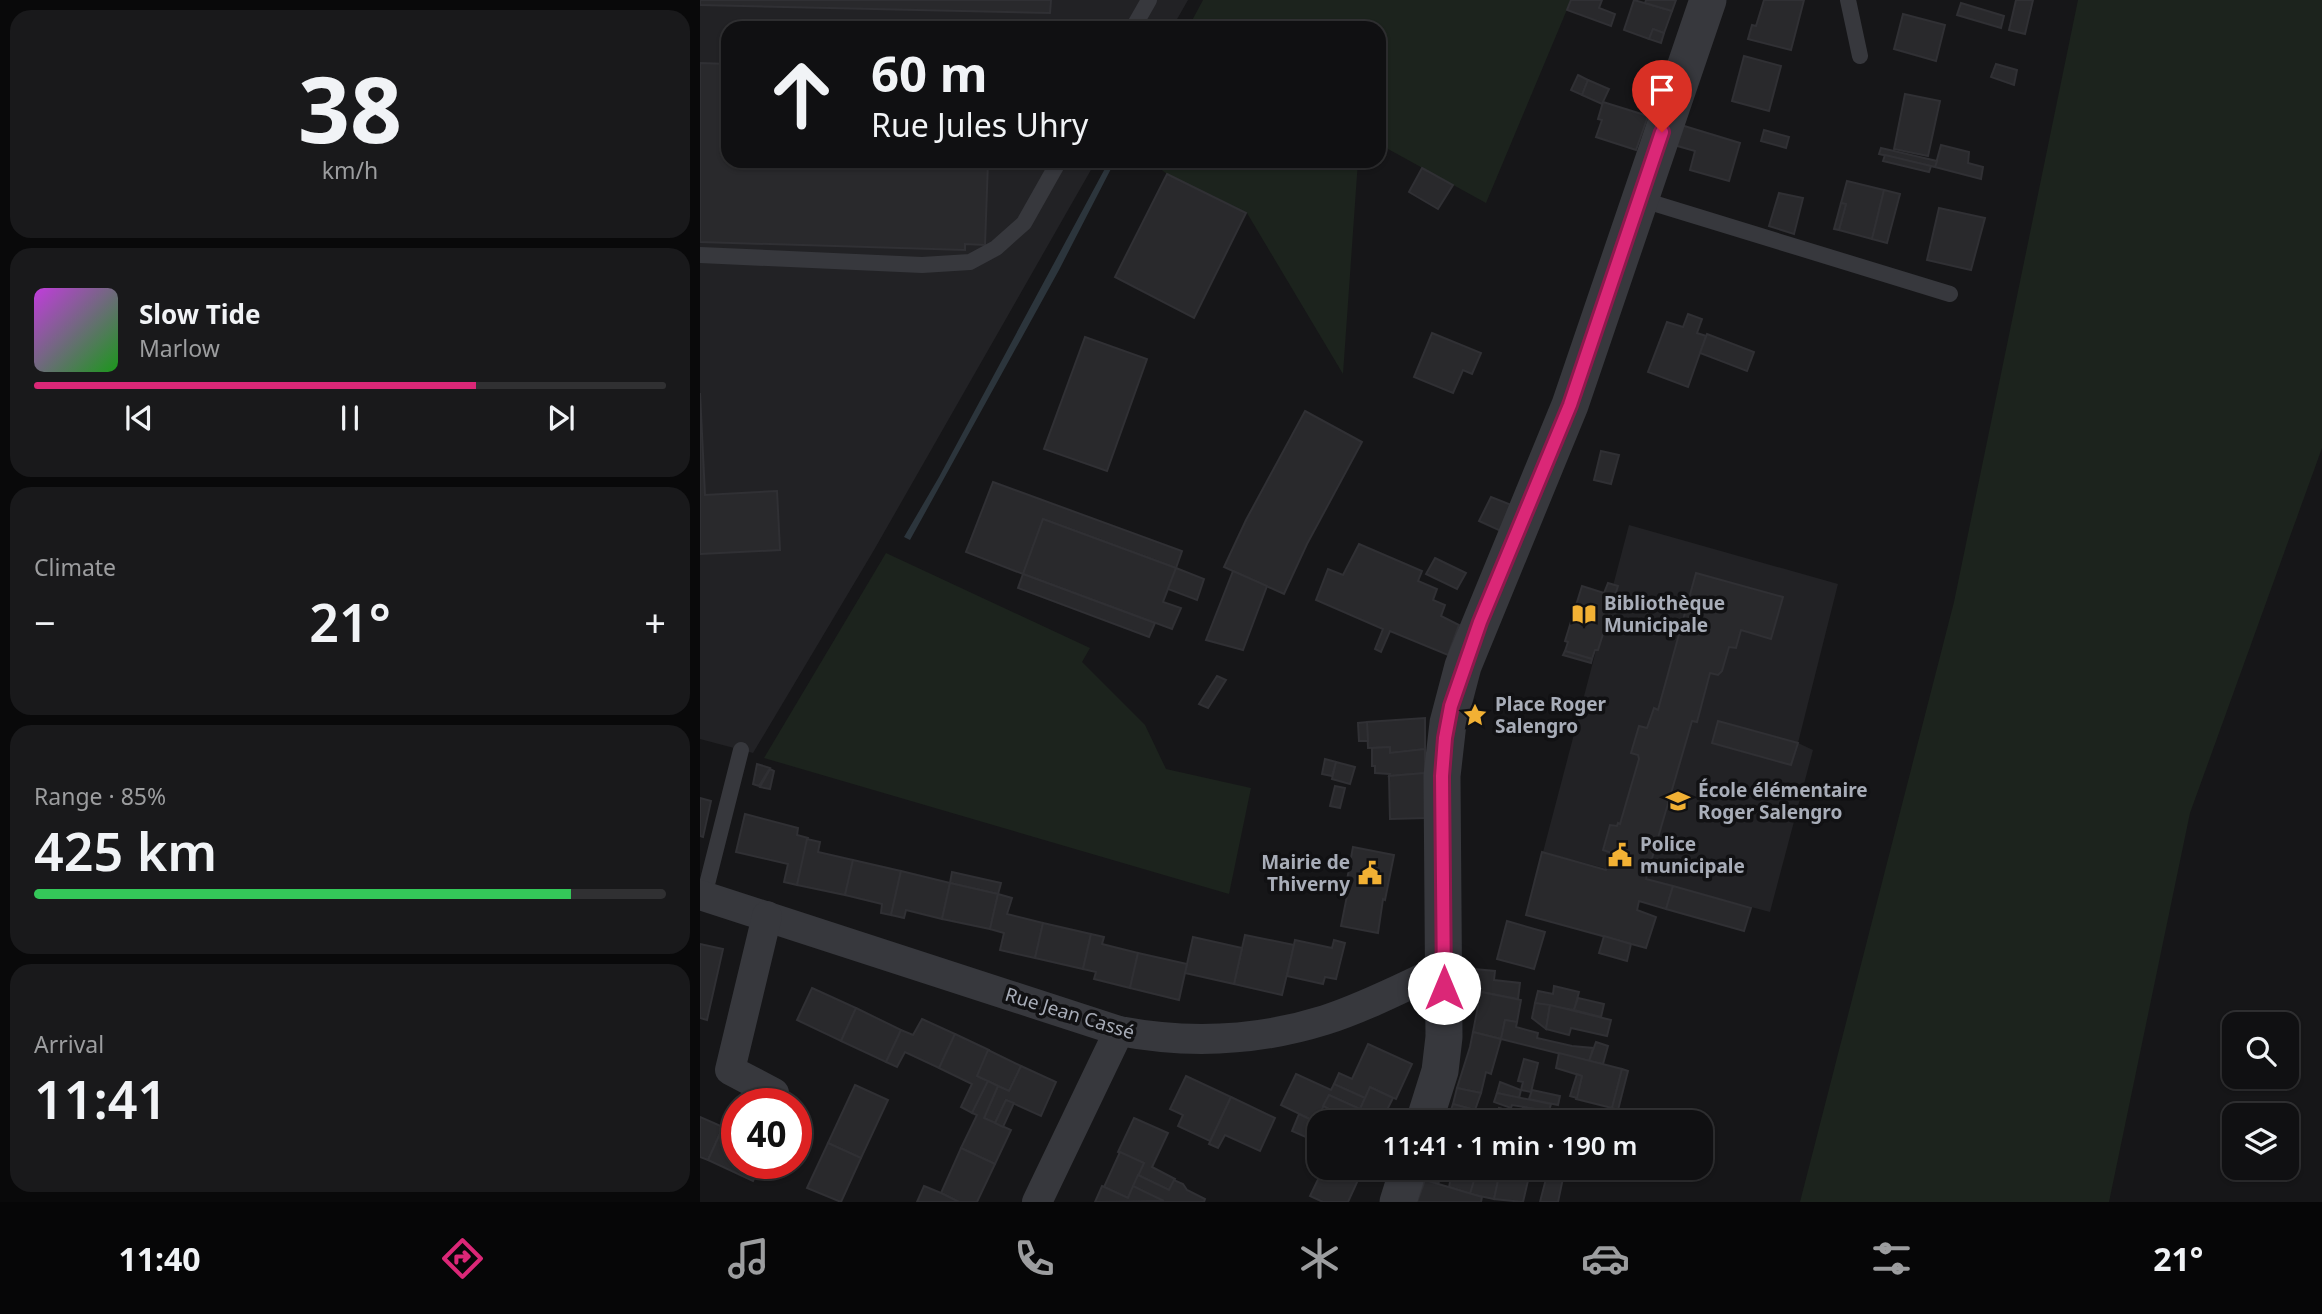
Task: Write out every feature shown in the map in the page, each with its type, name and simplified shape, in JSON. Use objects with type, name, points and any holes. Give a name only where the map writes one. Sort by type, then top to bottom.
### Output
[{"type":"street","points":[[1427,1110],[1443,1055],[1442,776],[1451,706],[1480,622],[1570,405],[1708,0]]},
{"type":"street","name":"Rue Jean Cassé","points":[[702,895],[1119,1031],[1158,1037],[1208,1040],[1281,1031],[1328,1019],[1443,969]]},
{"type":"street","points":[[764,1088],[730,1070],[767,916]]},
{"type":"street","points":[[1037,1202],[1119,1031]]},
{"type":"street","points":[[1398,1202],[1405,1180]]},
{"type":"lane","points":[[1137,21],[1149,0]]},
{"type":"lane","points":[[1848,0],[1860,56]]},
{"type":"lane","points":[[700,255],[922,265],[970,262],[996,248],[1024,223],[1055,168]]},
{"type":"lane","points":[[1640,200],[1950,294]]},
{"type":"lane","points":[[702,895],[741,750]]},
{"type":"shaded area","points":[[700,0],[1188,0],[1176,21],[721,21],[721,168],[1092,168],[874,550],[753,753],[700,739]]},
{"type":"shaded area","points":[[1203,0],[1571,0],[1486,203],[1386,148],[1386,21],[1192,21]]},
{"type":"shaded area","points":[[2078,0],[2322,0],[2322,448],[2190,813],[2109,1202],[1800,1202],[1954,602]]},
{"type":"shaded area","points":[[1105,168],[1111,168],[1059,270],[910,540],[904,537]]},
{"type":"shaded area","points":[[1159,168],[1358,168],[1343,374],[1247,213]]},
{"type":"shaded area","points":[[1629,525],[1838,584],[1798,743],[1813,750],[1770,912],[1543,852]]},
{"type":"shaded area","points":[[886,553],[1090,648],[1082,662],[1145,725],[1166,769],[1251,788],[1229,894],[764,758]]},
{"type":"building","points":[[700,0],[1051,0],[1050,13],[700,5]]},
{"type":"building","points":[[1571,0],[1602,0],[1599,8],[1615,14],[1611,26],[1567,10]]},
{"type":"building","points":[[1634,0],[1672,11],[1664,33],[1653,29],[1649,39],[1624,30]]},
{"type":"building","points":[[1646,0],[1676,0],[1672,11],[1645,3]]},
{"type":"building","points":[[1764,0],[1804,0],[1791,50],[1748,39],[1752,25],[1756,26]]},
{"type":"building","points":[[2016,0],[2033,0],[2025,34],[2009,30]]},
{"type":"building","points":[[1961,3],[2004,16],[2001,28],[1957,15]]},
{"type":"building","points":[[1903,14],[1945,25],[1936,61],[1894,49]]},
{"type":"building","points":[[1653,29],[1664,33],[1661,43],[1649,39]]},
{"type":"building","points":[[1744,56],[1781,66],[1769,111],[1732,101]]},
{"type":"building","points":[[700,63],[721,64],[721,168],[988,168],[985,245],[965,244],[965,250],[700,242]]},
{"type":"building","points":[[1996,64],[2017,70],[2014,85],[1991,77]]},
{"type":"building","points":[[1578,75],[1588,80],[1582,95],[1571,90]]},
{"type":"building","points":[[1588,80],[1609,89],[1602,104],[1582,95]]},
{"type":"building","points":[[1905,94],[1940,101],[1928,156],[1894,149]]},
{"type":"building","points":[[1603,102],[1648,116],[1636,150],[1596,137],[1602,120],[1598,119]]},
{"type":"building","points":[[1681,125],[1740,143],[1729,181],[1690,170],[1695,151],[1674,145]]},
{"type":"building","points":[[1764,130],[1789,137],[1786,148],[1761,141]]},
{"type":"building","points":[[1941,145],[1969,152],[1968,163],[1983,167],[1981,179],[1935,167]]},
{"type":"building","points":[[1881,148],[1937,161],[1935,167],[1879,154]]},
{"type":"building","points":[[1885,155],[1931,166],[1929,172],[1883,161]]},
{"type":"building","points":[[1422,168],[1453,185],[1438,209],[1409,192]]},
{"type":"building","points":[[1167,174],[1246,213],[1194,318],[1115,277]]},
{"type":"building","points":[[1847,181],[1884,190],[1872,239],[1839,230],[1846,204],[1841,203]]},
{"type":"building","points":[[1884,190],[1900,194],[1887,243],[1872,239]]},
{"type":"building","points":[[1779,193],[1803,198],[1794,234],[1769,226]]},
{"type":"building","points":[[1841,203],[1846,204],[1839,230],[1834,229]]},
{"type":"building","points":[[1939,208],[1985,218],[1971,270],[1927,260]]},
{"type":"building","points":[[1688,314],[1702,319],[1697,333],[1706,336],[1688,387],[1648,372],[1667,322],[1683,327]]},
{"type":"building","points":[[1432,333],[1481,353],[1472,374],[1463,370],[1453,393],[1414,377]]},
{"type":"building","points":[[1707,334],[1754,352],[1747,371],[1700,353]]},
{"type":"building","points":[[1085,337],[1147,359],[1107,471],[1044,449]]},
{"type":"building","points":[[700,393],[705,495],[777,491],[780,550],[700,554]]},
{"type":"building","points":[[1305,411],[1362,442],[1307,544],[1284,594],[1224,567],[1246,520]]},
{"type":"building","points":[[1601,451],[1619,455],[1611,484],[1594,480]]},
{"type":"building","points":[[993,482],[1182,551],[1176,568],[1043,519],[1023,574],[966,552]]},
{"type":"building","points":[[1491,497],[1514,506],[1503,532],[1479,521]]},
{"type":"building","points":[[1043,519],[1176,568],[1163,602],[1181,608],[1172,629],[1023,574]]},
{"type":"building","points":[[1359,544],[1422,571],[1418,581],[1437,589],[1433,600],[1445,605],[1441,616],[1459,625],[1448,655],[1390,631],[1381,652],[1375,649],[1383,629],[1316,600],[1328,569],[1343,575]]},
{"type":"building","points":[[1435,558],[1466,573],[1457,589],[1426,574]]},
{"type":"building","points":[[1176,568],[1204,579],[1197,600],[1168,589]]},
{"type":"building","points":[[1233,571],[1267,586],[1243,650],[1206,640]]},
{"type":"building","points":[[1696,573],[1783,597],[1771,639],[1741,630],[1736,648],[1729,647],[1722,671],[1718,675],[1710,673],[1697,722],[1692,721],[1646,879],[1673,886],[1666,909],[1639,901],[1637,910],[1656,917],[1646,948],[1526,915],[1542,852],[1606,870],[1612,853],[1603,850],[1610,825],[1620,824],[1639,759],[1638,755],[1631,753],[1639,726],[1647,728],[1654,708],[1658,710]]},
{"type":"building","points":[[1023,574],[1155,623],[1149,637],[1018,588]]},
{"type":"building","points":[[1608,583],[1618,586],[1598,650],[1595,650],[1592,659],[1565,651],[1568,642],[1565,641],[1582,586],[1604,593]]},
{"type":"building","points":[[1565,651],[1592,659],[1591,663],[1563,655]]},
{"type":"building","points":[[1217,676],[1226,680],[1208,708],[1199,704]]},
{"type":"building","points":[[1425,718],[1425,749],[1390,753],[1390,747],[1368,748],[1367,722]]},
{"type":"building","points":[[1718,721],[1798,743],[1791,765],[1712,743]]},
{"type":"building","points":[[1367,722],[1368,741],[1359,741],[1358,723]]},
{"type":"building","points":[[1390,747],[1390,753],[1425,749],[1425,773],[1389,776],[1390,774],[1375,773],[1375,766],[1372,766],[1372,748]]},
{"type":"building","points":[[1325,759],[1336,762],[1332,776],[1322,774]]},
{"type":"building","points":[[1336,762],[1355,767],[1350,784],[1332,779]]},
{"type":"building","points":[[757,764],[770,768],[759,786],[753,784]]},
{"type":"building","points":[[770,769],[774,771],[770,789],[760,787]]},
{"type":"building","points":[[1425,773],[1426,818],[1390,819],[1389,776]]},
{"type":"building","points":[[1335,786],[1345,788],[1340,808],[1330,806]]},
{"type":"building","points":[[700,798],[711,801],[703,837],[700,836]]},
{"type":"building","points":[[745,814],[798,828],[797,835],[808,838],[797,885],[784,882],[788,864],[736,852]]},
{"type":"building","points":[[807,839],[820,842],[818,852],[853,860],[845,895],[797,885]]},
{"type":"building","name":"Mairie de Thiverny","points":[[1353,847],[1394,855],[1378,933],[1341,926]]},
{"type":"building","points":[[853,860],[901,871],[891,915],[881,913],[882,904],[845,895]]},
{"type":"building","points":[[901,871],[950,883],[942,919],[906,910],[904,918],[891,915]]},
{"type":"building","points":[[952,872],[1001,883],[998,894],[950,883]]},
{"type":"building","points":[[950,883],[998,894],[990,929],[942,919]]},
{"type":"building","points":[[1673,886],[1751,908],[1744,931],[1666,909]]},
{"type":"building","points":[[998,894],[1012,898],[1007,914],[1043,923],[1035,958],[1000,950],[1004,933],[990,929]]},
{"type":"building","points":[[1507,921],[1545,932],[1534,969],[1497,959]]},
{"type":"building","points":[[1043,923],[1091,934],[1083,969],[1035,958]]},
{"type":"building","points":[[1091,934],[1104,937],[1102,944],[1138,953],[1130,988],[1094,979],[1096,972],[1083,969]]},
{"type":"building","points":[[1245,935],[1294,945],[1282,995],[1234,984]]},
{"type":"building","points":[[1604,936],[1631,944],[1627,961],[1599,953]]},
{"type":"building","points":[[1193,937],[1242,948],[1234,984],[1185,973]]},
{"type":"building","points":[[1295,940],[1332,948],[1334,940],[1345,943],[1336,979],[1325,977],[1323,984],[1287,976]]},
{"type":"building","points":[[700,944],[723,949],[707,1020],[700,1018]]},
{"type":"building","points":[[1138,953],[1187,964],[1179,1000],[1130,988]]},
{"type":"building","points":[[1463,968],[1495,971],[1494,980],[1520,983],[1518,999],[1462,988]]},
{"type":"building","points":[[1554,986],[1579,992],[1574,1010],[1535,1003],[1538,991],[1553,994]]},
{"type":"building","points":[[812,988],[856,1008],[841,1041],[797,1020]]},
{"type":"building","points":[[1466,989],[1521,1000],[1517,1022],[1505,1020],[1501,1039],[1473,1032],[1478,1006],[1467,1004]]},
{"type":"building","points":[[1578,998],[1604,1004],[1601,1017],[1574,1010]]},
{"type":"building","points":[[1535,1003],[1550,1005],[1546,1029],[1532,1018]]},
{"type":"building","points":[[1550,1005],[1611,1020],[1607,1036],[1571,1028],[1569,1035],[1546,1029]]},
{"type":"building","points":[[856,1008],[901,1030],[886,1062],[841,1041]]},
{"type":"building","points":[[922,1019],[955,1034],[939,1068],[905,1052],[897,1067],[886,1062],[901,1030],[913,1035]]},
{"type":"building","points":[[1505,1020],[1517,1022],[1516,1027],[1538,1033],[1537,1038],[1593,1048],[1589,1061],[1501,1039]]},
{"type":"building","points":[[1473,1032],[1501,1039],[1491,1074],[1486,1072],[1481,1093],[1457,1088]]},
{"type":"building","points":[[955,1034],[989,1050],[977,1076],[988,1081],[972,1113],[961,1107],[972,1084],[939,1068]]},
{"type":"building","points":[[1596,1042],[1608,1046],[1603,1064],[1589,1061]]},
{"type":"building","points":[[1368,1044],[1412,1064],[1396,1099],[1370,1087],[1365,1098],[1334,1084],[1339,1073],[1352,1079]]},
{"type":"building","points":[[988,1050],[1021,1066],[1009,1091],[977,1076]]},
{"type":"building","points":[[1559,1053],[1622,1069],[1612,1108],[1576,1099],[1582,1076],[1556,1068]]},
{"type":"building","points":[[1524,1059],[1538,1063],[1531,1092],[1521,1090],[1523,1082],[1518,1081]]},
{"type":"building","points":[[1021,1066],[1056,1082],[1041,1116],[1006,1100],[995,1123],[984,1118],[998,1086],[1009,1091]]},
{"type":"building","points":[[1622,1069],[1628,1071],[1618,1110],[1612,1108]]},
{"type":"building","points":[[1296,1074],[1331,1090],[1334,1084],[1365,1098],[1360,1109],[1329,1095],[1322,1110],[1307,1110],[1307,1118],[1281,1105]]},
{"type":"building","points":[[1577,1074],[1582,1076],[1577,1098],[1570,1096]]},
{"type":"building","points":[[1186,1076],[1231,1097],[1210,1141],[1178,1126],[1183,1115],[1170,1109]]},
{"type":"building","points":[[988,1081],[998,1086],[984,1118],[1011,1130],[995,1164],[961,1148],[977,1115],[972,1113]]},
{"type":"building","points":[[1500,1082],[1521,1090],[1519,1098],[1497,1093]]},
{"type":"building","points":[[855,1085],[888,1100],[861,1158],[828,1143]]},
{"type":"building","points":[[1370,1087],[1393,1098],[1387,1110],[1360,1109]]},
{"type":"building","points":[[1457,1088],[1481,1093],[1475,1110],[1453,1104]]},
{"type":"building","points":[[1532,1090],[1560,1096],[1558,1105],[1529,1099]]},
{"type":"building","points":[[1497,1093],[1551,1104],[1549,1110],[1543,1110],[1512,1105],[1511,1108],[1494,1102]]},
{"type":"building","points":[[1329,1095],[1360,1109],[1331,1110],[1323,1106]]},
{"type":"building","points":[[1231,1097],[1275,1118],[1260,1151],[1225,1135],[1218,1148],[1209,1144]]},
{"type":"building","points":[[1006,1100],[1014,1103],[1003,1127],[995,1123]]},
{"type":"building","points":[[1453,1104],[1475,1110],[1451,1110]]},
{"type":"building","points":[[1299,1114],[1307,1118],[1307,1138],[1292,1131]]},
{"type":"building","points":[[700,1117],[721,1126],[721,1131],[708,1160],[700,1157]]},
{"type":"building","points":[[1134,1118],[1168,1133],[1152,1167],[1175,1179],[1169,1190],[1138,1175],[1144,1163],[1118,1152]]},
{"type":"building","points":[[721,1131],[721,1166],[708,1160]]},
{"type":"building","points":[[828,1143],[861,1158],[841,1202],[807,1188]]},
{"type":"building","points":[[961,1148],[995,1164],[977,1202],[959,1202],[941,1193]]},
{"type":"building","points":[[1120,1152],[1144,1163],[1128,1198],[1104,1187]]},
{"type":"building","points":[[1138,1175],[1169,1190],[1174,1180],[1205,1199],[1204,1202],[1164,1202],[1133,1186]]},
{"type":"building","points":[[1318,1180],[1358,1180],[1348,1202],[1323,1202],[1310,1196]]},
{"type":"building","points":[[1425,1180],[1482,1197],[1481,1202],[1417,1202]]},
{"type":"building","points":[[1450,1180],[1474,1180],[1470,1194],[1449,1187]]},
{"type":"building","points":[[1474,1180],[1498,1180],[1494,1199],[1470,1194]]},
{"type":"building","points":[[1498,1180],[1528,1180],[1523,1202],[1494,1199]]},
{"type":"building","points":[[1546,1180],[1563,1180],[1558,1202],[1540,1202]]},
{"type":"building","points":[[924,1186],[941,1193],[959,1202],[917,1202]]},
{"type":"building","points":[[1102,1186],[1128,1198],[1133,1186],[1164,1201],[1095,1202]]},
{"type":"place","name":"Bibliothèque Municipale","points":[[1584,614]]},
{"type":"place","name":"Place Roger Salengro","points":[[1475,715]]},
{"type":"place","name":"École élémentaire Roger Salengro","points":[[1678,801]]},
{"type":"place","name":"Police municipale","points":[[1620,855]]},
{"type":"place","name":"Mairie de Thiverny","points":[[1370,873]]},
{"type":"route","points":[[1444,988],[1442,776],[1451,706],[1480,622],[1570,405],[1662,132]]}]
